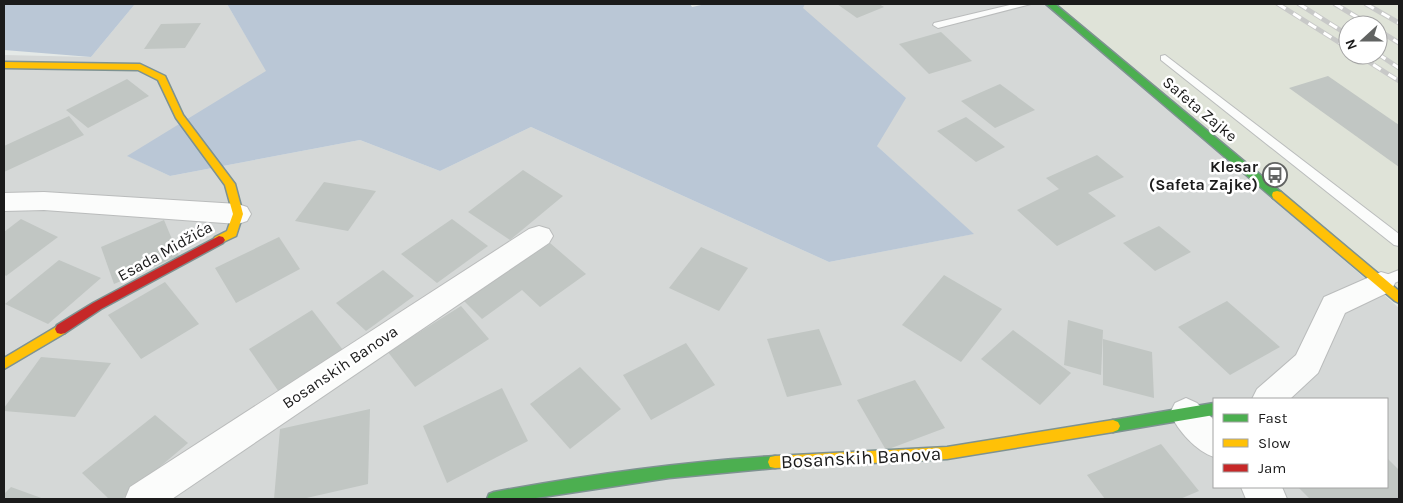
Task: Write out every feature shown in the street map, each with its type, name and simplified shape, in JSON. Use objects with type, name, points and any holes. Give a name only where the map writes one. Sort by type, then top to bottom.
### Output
[{"type":"street","name":"Safeta Zajke","points":[[1050,4],[1393,285]]},
{"type":"street","points":[[4,65],[140,67],[162,78],[179,116],[230,184],[238,214],[44,201],[4,202]]},
{"type":"street","name":"Esada Midžića","points":[[4,364],[97,306],[232,233],[238,214]]},
{"type":"street","name":"Bosanskih Banova","points":[[142,499],[539,236]]},
{"type":"street","points":[[1269,398],[1307,364],[1334,305],[1393,285]]},
{"type":"street","name":"Bosanskih Banova","points":[[494,499],[562,486],[708,466],[947,454],[1200,411],[1213,440]]},
{"type":"street","points":[[1259,488],[1270,499]]},
{"type":"lane","points":[[938,25],[1026,4]]},
{"type":"lane","points":[[1165,58],[1399,241]]},
{"type":"shaded area","points":[[4,4],[135,4],[91,57],[4,50]]},
{"type":"shaded area","points":[[135,4],[227,4],[269,75],[128,156],[170,176],[360,140],[440,171],[531,127],[829,262],[973,234],[877,146],[802,7],[805,4],[1047,4],[1075,26],[1399,308],[1399,499],[4,499],[4,55],[91,57]]},
{"type":"shaded area","points":[[227,4],[690,4],[692,7],[706,4],[805,4],[803,8],[906,98],[877,146],[974,234],[829,262],[531,127],[440,171],[360,140],[170,176],[127,156],[266,71]]},
{"type":"shaded area","points":[[1050,4],[1399,4],[1399,298],[1075,26]]},
{"type":"building","points":[[837,4],[879,4],[884,7],[857,18]]},
{"type":"building","points":[[201,23],[185,48],[144,49],[161,24]]},
{"type":"building","points":[[941,32],[972,61],[929,74],[899,44]]},
{"type":"building","points":[[1328,76],[1399,125],[1399,167],[1289,88]]},
{"type":"building","points":[[127,79],[149,96],[88,128],[66,110]]},
{"type":"building","points":[[1000,84],[1035,110],[995,128],[961,101]]},
{"type":"building","points":[[69,116],[84,135],[4,172],[4,146]]},
{"type":"building","points":[[966,117],[1005,147],[976,162],[937,131]]},
{"type":"building","points":[[1097,155],[1124,177],[1088,193],[1116,216],[1057,246],[1017,210],[1059,189],[1046,178]]},
{"type":"building","points":[[523,170],[563,196],[510,240],[468,212]]},
{"type":"building","points":[[324,182],[376,191],[348,231],[295,221]]},
{"type":"building","points":[[21,219],[58,237],[6,276],[4,274],[4,232]]},
{"type":"building","points":[[452,219],[488,246],[437,283],[401,254]]},
{"type":"building","points":[[164,220],[179,256],[114,284],[101,247]]},
{"type":"building","points":[[1159,226],[1191,252],[1155,271],[1123,243]]},
{"type":"building","points":[[279,237],[300,269],[236,303],[215,268]]},
{"type":"building","points":[[550,243],[586,274],[540,307],[522,290],[482,319],[463,300]]},
{"type":"building","points":[[701,247],[748,268],[719,311],[669,288]]},
{"type":"building","points":[[59,260],[101,278],[48,324],[5,304]]},
{"type":"building","points":[[383,270],[414,296],[366,331],[336,303]]},
{"type":"building","points":[[944,275],[1002,309],[961,362],[902,325]]},
{"type":"building","points":[[165,282],[199,324],[141,359],[108,315]]},
{"type":"building","points":[[1227,301],[1280,347],[1230,375],[1178,327]]},
{"type":"building","points":[[461,306],[489,339],[415,387],[388,352]]},
{"type":"building","points":[[312,310],[343,350],[279,392],[249,349]]},
{"type":"building","points":[[1068,320],[1103,330],[1101,375],[1064,365]]},
{"type":"building","points":[[819,329],[842,385],[787,397],[767,339]]},
{"type":"building","points":[[1013,330],[1071,373],[1040,405],[981,359]]},
{"type":"building","points":[[1103,339],[1152,352],[1154,398],[1103,385]]},
{"type":"building","points":[[686,343],[715,385],[651,420],[623,375]]},
{"type":"building","points":[[41,357],[111,363],[75,417],[4,411],[4,408]]},
{"type":"building","points":[[580,367],[621,409],[570,449],[530,404]]},
{"type":"building","points":[[915,380],[945,428],[886,450],[857,400]]},
{"type":"building","points":[[502,388],[528,441],[447,483],[423,426]]},
{"type":"building","points":[[370,409],[368,484],[302,499],[274,499],[280,429]]},
{"type":"building","points":[[155,415],[188,443],[122,499],[109,499],[82,473]]},
{"type":"building","points":[[1161,444],[1199,491],[1180,499],[1105,499],[1087,475]]},
{"type":"building","points":[[1388,459],[1399,470],[1399,499],[1310,499],[1299,488],[1388,488]]},
{"type":"building","points":[[11,487],[44,499],[4,499],[4,494]]},
{"type":"railway","points":[[1278,4],[1338,42]]},
{"type":"railway","points":[[1299,4],[1338,29]]},
{"type":"railway","points":[[1335,4],[1353,15]]},
{"type":"railway","points":[[1366,4],[1399,23]]},
{"type":"railway","points":[[1388,36],[1399,43]]},
{"type":"railway","points":[[1388,61],[1399,68]]},
{"type":"railway","points":[[1374,65],[1399,81]]},
{"type":"traffic: fast","points":[[1050,4],[1277,195]]},
{"type":"traffic: fast","points":[[1113,426],[1213,409]]},
{"type":"traffic: fast","points":[[494,499],[634,476],[775,462]]},
{"type":"traffic: slow","points":[[4,65],[140,67],[162,78],[179,116],[230,184],[238,214],[232,233],[219,240]]},
{"type":"traffic: slow","points":[[1277,195],[1399,298]]},
{"type":"traffic: slow","points":[[4,364],[61,329]]},
{"type":"traffic: slow","points":[[775,462],[947,453],[1113,426]]},
{"type":"traffic: jam","points":[[61,329],[97,306],[219,240]]},
{"type":"place","name":"Klesar (Safeta Zajke)","points":[[1275,175]]}]
